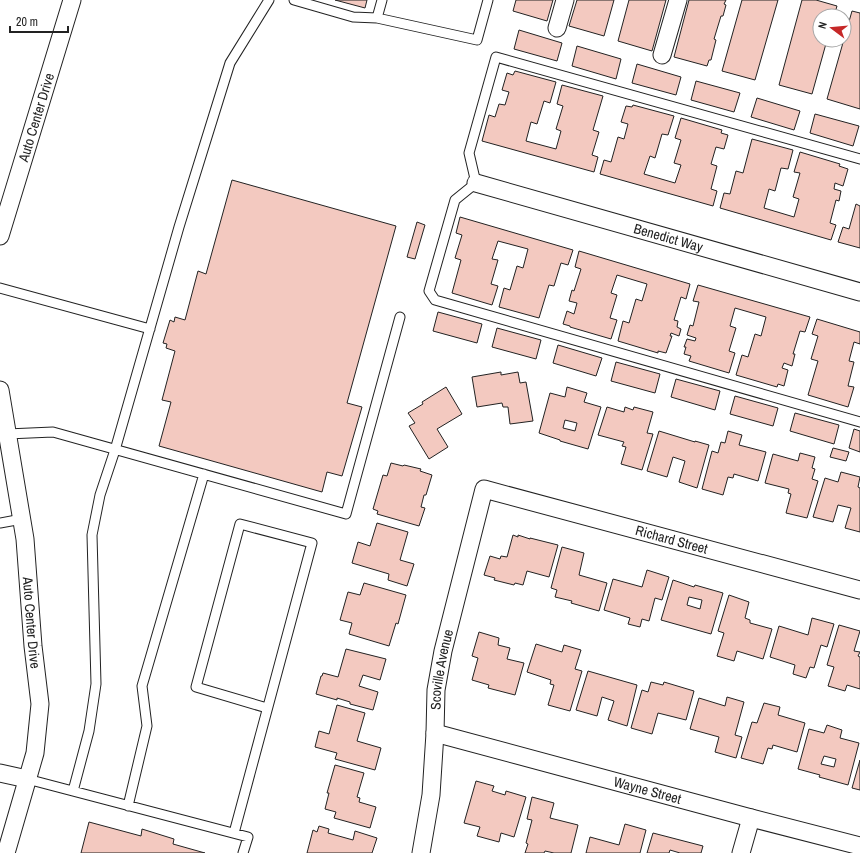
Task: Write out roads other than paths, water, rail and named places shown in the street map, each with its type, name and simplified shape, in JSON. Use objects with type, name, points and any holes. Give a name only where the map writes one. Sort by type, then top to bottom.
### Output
[{"type":"street","name":"Auto Center Drive","points":[[0,236],[72,0]]},
{"type":"street","points":[[557,28],[565,0]]},
{"type":"street","points":[[662,55],[678,0]]},
{"type":"street","name":"Benedict Way","points":[[476,183],[860,292]]},
{"type":"street","name":"Auto Center Drive","points":[[0,393],[25,539],[33,646],[40,704],[34,753],[6,853]]},
{"type":"street","name":"Richard Street","points":[[484,489],[860,590]]},
{"type":"street","name":"Scoville Avenue","points":[[421,853],[431,796],[436,690],[443,651],[484,489]]},
{"type":"street","name":"Wayne Street","points":[[435,733],[750,818],[860,846]]},
{"type":"street","points":[[0,773],[27,779]]},
{"type":"street","points":[[741,853],[750,818]]},
{"type":"lane","points":[[73,791],[89,731],[96,684],[92,535],[100,495],[115,450],[179,227],[230,63],[269,0]]},
{"type":"lane","points":[[294,0],[353,17],[377,18],[477,40],[488,0]]},
{"type":"lane","points":[[377,18],[382,0]]},
{"type":"lane","points":[[860,159],[496,57],[469,154],[476,183],[455,200],[429,291],[435,300],[860,422]]},
{"type":"lane","points":[[0,288],[150,329]]},
{"type":"lane","points":[[7,434],[53,432],[346,514],[400,317]]},
{"type":"lane","points":[[128,806],[147,726],[142,686],[204,474]]},
{"type":"lane","points":[[0,523],[22,519]]},
{"type":"lane","points":[[234,833],[268,708],[312,543],[240,524],[196,687],[268,708]]},
{"type":"lane","points":[[27,779],[248,837],[243,853]]}]
